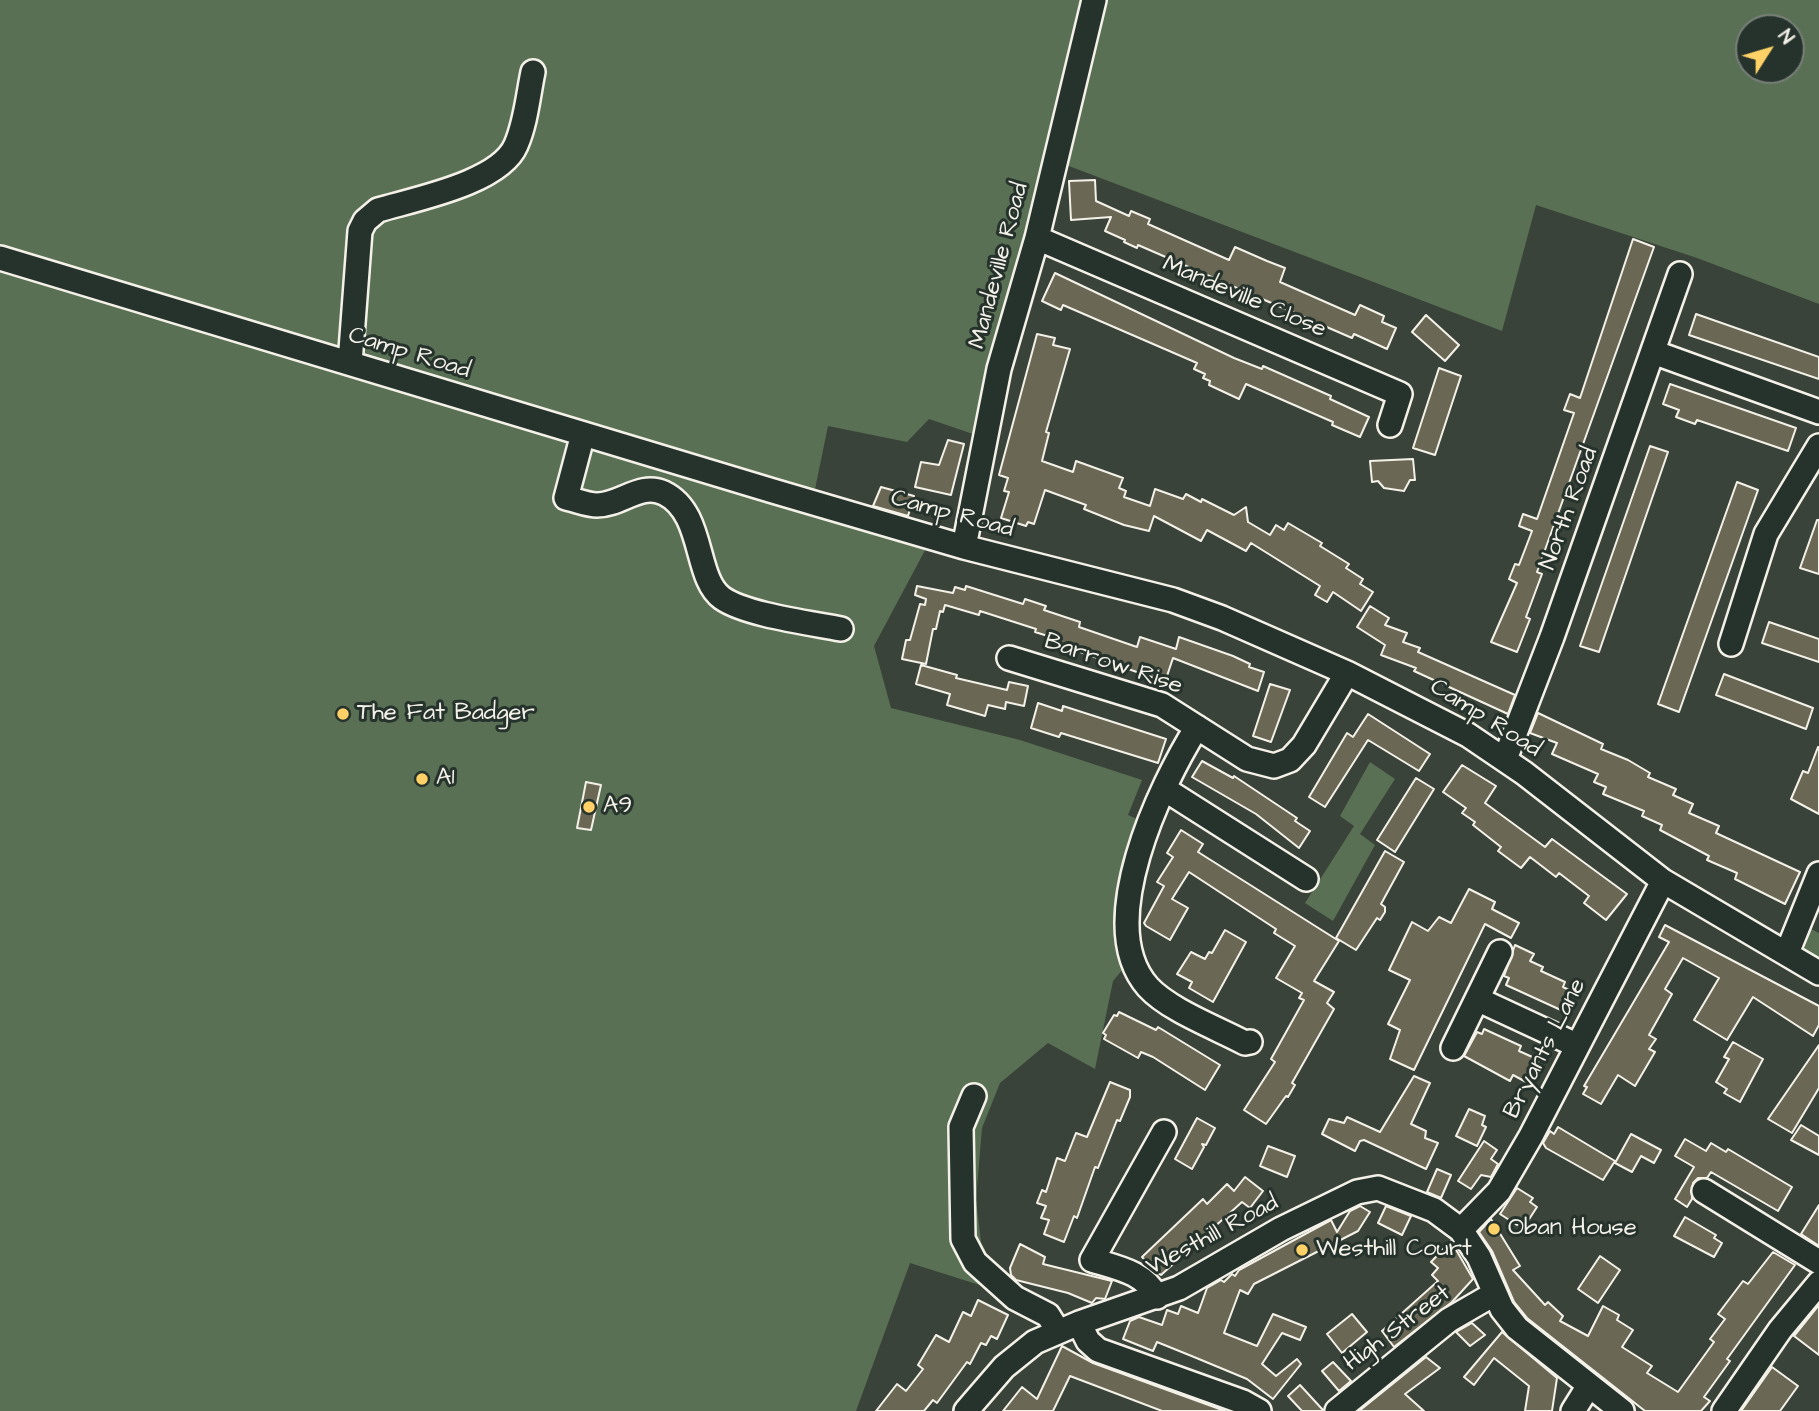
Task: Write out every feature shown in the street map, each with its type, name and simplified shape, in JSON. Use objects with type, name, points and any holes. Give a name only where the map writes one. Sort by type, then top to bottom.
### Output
[{"type":"street","name":"Mandeville Road","points":[[964,547],[999,369],[1037,238],[1094,0]]},
{"type":"street","points":[[350,363],[358,246],[365,221],[379,210],[487,174],[503,162],[515,148],[533,72]]},
{"type":"street","name":"Mandeville Close","points":[[1037,238],[1403,385],[1391,425]]},
{"type":"street","name":"Camp Road","points":[[0,258],[964,547],[1173,600],[1261,633],[1436,716],[1505,759],[1663,881],[1819,973]]},
{"type":"street","name":"North Road","points":[[1505,759],[1552,637],[1680,274]]},
{"type":"street","points":[[1653,352],[1819,412]]},
{"type":"street","points":[[583,434],[566,498],[597,505],[641,491],[664,493],[672,498],[693,528],[712,588],[723,598],[741,607],[841,629]]},
{"type":"street","points":[[1731,644],[1766,534],[1819,446]]},
{"type":"street","name":"Barrow Rise","points":[[1009,658],[1152,701],[1247,759],[1265,766],[1281,765],[1304,745],[1347,673]]},
{"type":"street","points":[[1197,727],[1166,790],[1136,862],[1126,919],[1130,954],[1142,978],[1158,995],[1245,1043],[1250,1042]]},
{"type":"street","points":[[1166,790],[1306,879]]},
{"type":"street","points":[[1787,953],[1819,874]]},
{"type":"street","name":"Bryants Lane","points":[[1461,1230],[1499,1191],[1538,1124],[1576,1045],[1663,881]]},
{"type":"street","points":[[1453,1048],[1500,952]]},
{"type":"street","points":[[1477,999],[1576,1045]]},
{"type":"street","points":[[974,1096],[961,1127],[963,1240],[975,1262],[1015,1298],[1068,1327],[1098,1350],[1243,1402],[1259,1411]]},
{"type":"street","points":[[1157,1297],[1150,1284],[1142,1277],[1093,1260],[1164,1132]]},
{"type":"street","name":"Westhill Road","points":[[966,1411],[1018,1353],[1068,1327],[1157,1297],[1196,1280],[1281,1229],[1364,1189],[1393,1191],[1434,1210],[1461,1230]]},
{"type":"street","points":[[1704,1191],[1819,1262]]},
{"type":"street","points":[[1461,1230],[1479,1257],[1494,1294],[1517,1328],[1588,1387],[1622,1411]]},
{"type":"street","points":[[1724,1411],[1780,1330],[1819,1283]]},
{"type":"street","name":"High Street","points":[[1338,1411],[1449,1320],[1494,1294]]},
{"type":"street","points":[[1573,1411],[1588,1387]]},
{"type":"green space","points":[[0,0],[1819,0],[1819,304],[1697,258],[1536,205],[1502,331],[1048,158],[973,434],[929,419],[907,442],[828,426],[814,494],[931,539],[874,646],[891,708],[1020,740],[1142,780],[1128,815],[1144,822],[1129,962],[1113,981],[1095,1069],[1048,1043],[1000,1083],[982,1128],[976,1200],[981,1242],[993,1266],[986,1287],[910,1263],[856,1411],[0,1411]]},
{"type":"green space","points":[[1370,762],[1395,779],[1360,834],[1375,845],[1333,921],[1305,903],[1354,826],[1340,816]]},
{"type":"green space","points":[[1811,929],[1819,933],[1819,962],[1803,952]]},
{"type":"building","points":[[1095,180],[1096,201],[1129,216],[1131,211],[1150,219],[1148,224],[1229,260],[1235,247],[1285,268],[1280,282],[1355,315],[1360,305],[1384,316],[1382,322],[1396,328],[1387,349],[1354,334],[1352,338],[1138,245],[1137,248],[1124,242],[1125,240],[1105,231],[1111,217],[1071,220],[1069,181]]},
{"type":"building","points":[[1633,239],[1654,247],[1537,572],[1542,574],[1526,617],[1530,619],[1517,652],[1491,642],[1517,583],[1509,579],[1515,564],[1519,565],[1532,531],[1519,526],[1523,514],[1537,519],[1574,413],[1564,410],[1570,394],[1580,398]]},
{"type":"building","points":[[1055,273],[1234,358],[1262,369],[1263,366],[1331,396],[1330,399],[1369,417],[1360,437],[1332,425],[1333,422],[1246,384],[1239,399],[1209,385],[1210,381],[1203,378],[1205,374],[1194,369],[1197,363],[1063,305],[1061,310],[1042,301]]},
{"type":"building","points":[[1696,314],[1819,357],[1819,379],[1689,335]]},
{"type":"building","points":[[1426,315],[1459,345],[1445,361],[1412,332]]},
{"type":"building","points":[[1037,334],[1055,338],[1053,345],[1070,349],[1046,432],[1049,433],[1042,461],[1073,472],[1076,461],[1123,478],[1119,488],[1126,491],[1124,497],[1150,506],[1155,489],[1183,499],[1186,494],[1201,502],[1202,499],[1234,515],[1246,507],[1248,522],[1270,535],[1276,525],[1284,530],[1288,523],[1322,543],[1320,546],[1349,564],[1346,568],[1363,579],[1360,584],[1373,592],[1361,611],[1333,592],[1327,602],[1315,595],[1320,586],[1251,543],[1246,551],[1207,530],[1201,541],[1154,516],[1149,531],[1124,525],[1084,509],[1086,505],[1045,490],[1034,524],[1028,522],[1026,526],[1001,518],[1009,492],[1004,491],[1008,478],[999,475]]},
{"type":"building","points":[[1439,368],[1461,376],[1435,455],[1413,448]]},
{"type":"building","points":[[1670,384],[1796,428],[1788,451],[1697,420],[1695,424],[1676,417],[1679,410],[1663,404]]},
{"type":"building","points":[[948,440],[964,444],[951,495],[915,487],[921,462],[939,465]]},
{"type":"building","points":[[1650,446],[1668,452],[1599,652],[1580,646]]},
{"type":"building","points":[[1413,459],[1415,480],[1410,480],[1404,491],[1384,488],[1378,481],[1372,482],[1370,461]]},
{"type":"building","points":[[1737,482],[1758,490],[1679,712],[1658,704]]},
{"type":"building","points":[[881,487],[914,496],[908,516],[873,506]]},
{"type":"building","points":[[1819,520],[1819,574],[1800,568]]},
{"type":"building","points":[[917,586],[953,593],[955,587],[965,590],[966,586],[1023,604],[1025,599],[1046,606],[1044,610],[1080,622],[1079,627],[1137,647],[1140,637],[1176,649],[1179,637],[1233,656],[1250,664],[1249,667],[1264,672],[1258,691],[1173,658],[1165,682],[1052,642],[1054,638],[1035,632],[1036,629],[980,611],[979,615],[945,605],[943,612],[940,611],[936,629],[933,629],[926,664],[902,659],[906,640],[910,640],[920,604],[925,605],[926,599],[915,595]]},
{"type":"building","points":[[1370,606],[1389,618],[1385,625],[1407,633],[1403,642],[1420,648],[1418,652],[1515,695],[1508,714],[1414,671],[1416,668],[1381,655],[1385,645],[1357,627]]},
{"type":"building","points":[[1769,622],[1819,639],[1819,662],[1762,643]]},
{"type":"building","points":[[921,665],[957,675],[956,678],[1007,690],[1009,682],[1028,686],[1024,706],[1006,702],[1005,709],[988,705],[985,716],[947,705],[950,694],[916,684]]},
{"type":"building","points":[[1724,674],[1813,708],[1806,729],[1716,695]]},
{"type":"building","points":[[1270,684],[1290,690],[1271,742],[1253,736]]},
{"type":"building","points":[[1038,703],[1062,711],[1063,706],[1166,739],[1158,763],[1061,733],[1059,737],[1031,728]]},
{"type":"building","points":[[1538,713],[1603,744],[1601,749],[1628,760],[1650,773],[1648,777],[1676,789],[1673,795],[1693,804],[1689,813],[1719,826],[1716,833],[1800,872],[1785,904],[1735,879],[1737,873],[1707,860],[1709,856],[1660,830],[1662,825],[1642,816],[1644,811],[1603,794],[1606,787],[1594,782],[1598,774],[1552,754],[1557,743],[1530,733]]},
{"type":"building","points":[[1368,714],[1430,754],[1419,771],[1368,740],[1325,807],[1309,797],[1347,733],[1353,737]]},
{"type":"building","points":[[1818,747],[1819,814],[1791,799],[1803,771],[1808,773]]},
{"type":"building","points":[[1202,761],[1233,778],[1234,776],[1297,818],[1295,821],[1310,831],[1299,848],[1256,814],[1192,777]]},
{"type":"building","points":[[1462,765],[1496,786],[1485,803],[1545,847],[1552,839],[1627,894],[1606,920],[1584,903],[1589,896],[1559,873],[1556,877],[1530,857],[1521,868],[1498,851],[1501,847],[1473,825],[1475,822],[1462,813],[1466,808],[1443,792]]},
{"type":"building","points":[[1416,778],[1434,789],[1395,852],[1377,840]]},
{"type":"building","name":"A9","points":[[586,782],[601,785],[591,830],[577,828]]},
{"type":"building","points":[[1181,830],[1203,844],[1198,852],[1339,941],[1314,981],[1334,992],[1327,1003],[1334,1009],[1292,1083],[1295,1085],[1288,1097],[1286,1096],[1266,1124],[1244,1110],[1275,1062],[1271,1059],[1304,1000],[1299,998],[1302,993],[1276,978],[1295,946],[1274,933],[1276,929],[1189,872],[1172,899],[1188,908],[1170,940],[1146,926],[1144,923],[1164,886],[1157,882],[1173,857],[1167,853]]},
{"type":"building","points":[[1385,851],[1404,862],[1381,904],[1385,907],[1385,912],[1380,920],[1377,918],[1356,950],[1336,938]]},
{"type":"building","points":[[1469,889],[1495,902],[1492,909],[1519,923],[1511,938],[1485,924],[1414,1070],[1390,1059],[1400,1030],[1388,1024],[1410,980],[1389,970],[1412,922],[1428,931],[1439,917],[1451,923]]},
{"type":"building","points":[[1665,925],[1819,1006],[1819,1025],[1813,1036],[1753,997],[1727,1040],[1694,1020],[1719,978],[1683,958],[1665,989],[1672,994],[1649,1035],[1656,1039],[1649,1049],[1655,1052],[1635,1086],[1618,1075],[1601,1104],[1583,1094],[1587,1087],[1584,1086],[1669,942],[1659,937]]},
{"type":"building","points":[[1225,930],[1246,942],[1213,1002],[1189,988],[1192,982],[1177,974],[1191,952],[1205,959],[1209,952],[1212,953]]},
{"type":"building","points":[[1515,945],[1534,954],[1530,961],[1543,967],[1541,971],[1565,982],[1563,987],[1571,991],[1563,1011],[1506,985],[1509,978],[1504,976]]},
{"type":"building","points":[[1119,1012],[1156,1030],[1158,1027],[1220,1065],[1205,1090],[1153,1057],[1141,1052],[1138,1058],[1104,1039],[1106,1035],[1103,1033],[1114,1015],[1117,1016]]},
{"type":"building","points":[[1484,1029],[1521,1046],[1519,1051],[1539,1060],[1528,1083],[1513,1075],[1510,1081],[1464,1056],[1477,1032],[1482,1034]]},
{"type":"building","points":[[1733,1042],[1763,1059],[1740,1102],[1724,1093],[1727,1089],[1716,1082],[1729,1059],[1724,1057]]},
{"type":"building","points":[[1819,1045],[1819,1088],[1792,1133],[1768,1119]]},
{"type":"building","points":[[1414,1076],[1430,1083],[1411,1124],[1426,1131],[1425,1138],[1438,1143],[1426,1169],[1364,1140],[1360,1141],[1355,1151],[1322,1134],[1329,1119],[1344,1123],[1347,1117],[1380,1132]]},
{"type":"building","points":[[1110,1082],[1130,1090],[1130,1097],[1120,1121],[1117,1120],[1098,1168],[1095,1167],[1077,1218],[1074,1216],[1064,1242],[1044,1234],[1049,1220],[1041,1218],[1046,1206],[1037,1203],[1042,1190],[1046,1192],[1057,1158],[1065,1161],[1076,1133],[1087,1137]]},
{"type":"building","points":[[1469,1109],[1485,1116],[1482,1125],[1486,1127],[1477,1146],[1456,1136]]},
{"type":"building","points":[[1197,1118],[1215,1128],[1206,1145],[1202,1144],[1204,1147],[1192,1169],[1175,1159]]},
{"type":"building","points":[[1801,1125],[1819,1136],[1819,1155],[1791,1140]]},
{"type":"building","points":[[1558,1127],[1615,1161],[1603,1180],[1546,1148],[1543,1143],[1550,1131],[1554,1134]]},
{"type":"building","points":[[1631,1134],[1661,1150],[1654,1163],[1641,1156],[1632,1172],[1615,1163]]},
{"type":"building","points":[[1685,1139],[1706,1151],[1711,1143],[1726,1152],[1728,1149],[1792,1187],[1778,1211],[1711,1172],[1707,1178],[1698,1178],[1693,1183],[1692,1199],[1687,1207],[1675,1199],[1694,1167],[1675,1156]]},
{"type":"building","points":[[1484,1141],[1497,1150],[1491,1159],[1498,1164],[1491,1177],[1481,1175],[1471,1189],[1458,1181]]},
{"type":"building","points":[[1268,1146],[1295,1156],[1287,1177],[1260,1166]]},
{"type":"building","points":[[1437,1169],[1451,1175],[1441,1198],[1427,1192]]},
{"type":"building","points":[[1245,1177],[1263,1191],[1250,1208],[1242,1202],[1161,1275],[1146,1265],[1148,1263],[1142,1257],[1203,1199],[1207,1204],[1227,1184],[1234,1191]]},
{"type":"building","points":[[1517,1188],[1533,1198],[1530,1202],[1537,1207],[1526,1224],[1520,1220],[1517,1225],[1500,1214]]},
{"type":"building","points":[[1819,1205],[1819,1246],[1801,1234]]},
{"type":"building","points":[[1360,1206],[1370,1212],[1358,1231],[1254,1284],[1248,1294],[1240,1290],[1224,1333],[1257,1346],[1273,1314],[1306,1327],[1300,1340],[1282,1333],[1262,1364],[1276,1376],[1297,1359],[1301,1364],[1273,1399],[1247,1379],[1157,1342],[1153,1351],[1123,1339],[1130,1321],[1139,1317],[1162,1325],[1167,1310],[1178,1314],[1181,1306],[1198,1313],[1207,1288],[1221,1280],[1224,1282],[1232,1274],[1235,1276],[1239,1270],[1331,1220],[1337,1232],[1350,1211]]},
{"type":"building","points":[[1386,1206],[1411,1216],[1402,1235],[1378,1223]]},
{"type":"building","points":[[1685,1217],[1716,1235],[1714,1238],[1722,1243],[1714,1257],[1674,1236]]},
{"type":"building","points":[[1491,1219],[1520,1266],[1513,1270],[1545,1305],[1548,1302],[1563,1316],[1560,1321],[1588,1336],[1603,1306],[1619,1315],[1617,1320],[1633,1330],[1622,1347],[1652,1366],[1647,1373],[1678,1392],[1714,1342],[1710,1339],[1725,1319],[1718,1314],[1743,1281],[1748,1284],[1773,1252],[1795,1265],[1727,1359],[1730,1361],[1704,1397],[1710,1401],[1701,1411],[1645,1411],[1527,1318],[1514,1302],[1492,1251],[1479,1232]]},
{"type":"building","points":[[1451,1241],[1473,1279],[1452,1302],[1394,1347],[1382,1331],[1438,1281],[1432,1275],[1438,1268],[1431,1262]]},
{"type":"building","points":[[1020,1244],[1045,1257],[1043,1264],[1112,1281],[1105,1299],[1096,1298],[1092,1303],[1068,1293],[1016,1280],[1011,1275],[1010,1268]]},
{"type":"building","points":[[1600,1256],[1620,1270],[1598,1303],[1578,1289]]},
{"type":"building","points":[[978,1300],[1008,1315],[997,1339],[991,1336],[986,1345],[981,1343],[970,1364],[967,1362],[937,1403],[933,1400],[924,1411],[876,1411],[897,1384],[906,1391],[923,1369],[918,1365],[936,1335],[949,1342],[963,1312],[971,1316]]},
{"type":"building","points":[[1819,1305],[1819,1355],[1794,1336]]},
{"type":"building","points":[[1352,1314],[1367,1332],[1342,1353],[1327,1334]]},
{"type":"building","points":[[1472,1323],[1485,1335],[1470,1346],[1456,1332]]},
{"type":"building","points":[[1502,1332],[1557,1378],[1552,1411],[1525,1411],[1529,1386],[1494,1358],[1474,1385],[1464,1377]]},
{"type":"building","points":[[1062,1346],[1093,1363],[1225,1411],[1162,1411],[1070,1376],[1053,1411],[1003,1411],[1022,1387],[1037,1399]]},
{"type":"building","points":[[1426,1357],[1440,1368],[1405,1394],[1424,1411],[1359,1411]]},
{"type":"building","points":[[1333,1362],[1351,1381],[1339,1391],[1322,1371]]},
{"type":"building","points":[[1772,1367],[1798,1386],[1780,1411],[1741,1411]]},
{"type":"building","points":[[1300,1385],[1323,1411],[1302,1411],[1288,1396]]},
{"type":"place","name":"The Fat Badger","points":[[343,714]]},
{"type":"place","name":"A1","points":[[422,779]]},
{"type":"place","name":"A9","points":[[589,807]]},
{"type":"place","name":"Oban House","points":[[1494,1229]]},
{"type":"place","name":"Westhill Court","points":[[1302,1250]]}]
